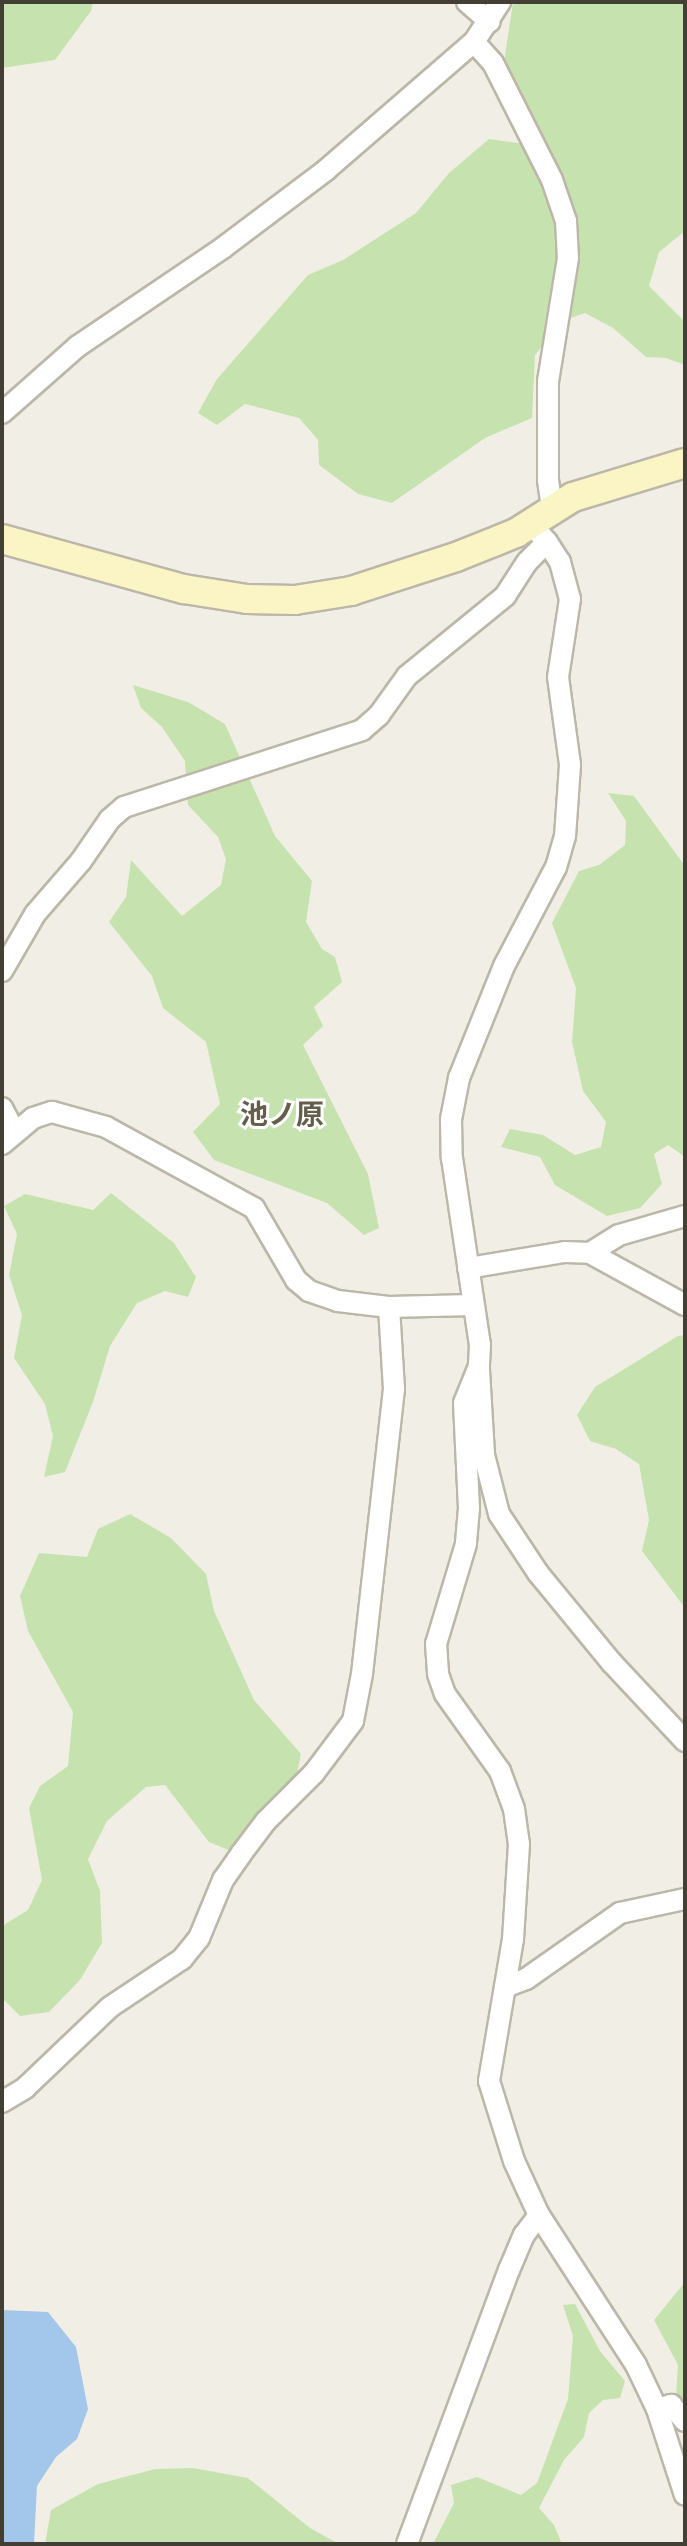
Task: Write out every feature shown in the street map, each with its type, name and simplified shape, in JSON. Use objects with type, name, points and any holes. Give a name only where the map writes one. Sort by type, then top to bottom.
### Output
[{"type":"main road","points":[[2,539],[184,589],[247,599],[295,600],[351,591],[496,543],[543,525],[573,497],[685,463]]},
{"type":"street","points":[[467,2],[490,22]]},
{"type":"street","points":[[2,413],[78,346],[224,247],[326,170],[474,42],[490,22],[500,2]]},
{"type":"street","points":[[2,971],[35,914],[81,861],[110,819],[124,807],[362,730],[379,715],[407,676],[505,596],[527,562],[543,525],[548,480],[548,382],[568,258],[566,221],[552,180],[493,63],[474,42]]},
{"type":"street","points":[[543,525],[560,562],[570,599],[558,677],[570,765],[565,836],[556,867],[504,966],[459,1078],[451,1119],[452,1158],[479,1366],[484,1455],[499,1514],[538,1573],[685,1741]]},
{"type":"street","points":[[2,1108],[8,1138],[33,1118],[52,1112],[106,1127],[254,1208],[296,1280],[309,1291],[338,1301],[389,1307],[473,1305]]},
{"type":"street","points":[[590,1253],[619,1235],[685,1216]]},
{"type":"street","points":[[468,1268],[565,1252],[590,1253],[685,1305]]},
{"type":"street","points":[[2,2102],[25,2088],[110,2007],[182,1959],[199,1938],[223,1880],[241,1854],[266,1821],[321,1764],[353,1721],[362,1674],[394,1389],[389,1307]]},
{"type":"street","points":[[479,1366],[464,1403],[469,1508],[466,1544],[436,1644],[438,1674],[445,1694],[500,1771],[514,1809],[519,1844],[513,1939],[489,2081],[514,2161],[539,2215],[636,2365],[657,2409],[685,2495]]},
{"type":"street","points":[[505,1987],[526,1979],[620,1913],[685,1899]]},
{"type":"street","points":[[407,2544],[509,2270],[524,2235],[539,2215]]},
{"type":"street","points":[[657,2409],[671,2405],[685,2421]]},
{"type":"green space","points":[[2,2],[93,2],[91,11],[55,60],[2,68]]},
{"type":"green space","points":[[513,2],[685,2],[685,231],[659,252],[649,286],[685,322],[685,365],[666,358],[646,357],[613,328],[585,313],[562,321],[535,355],[532,418],[485,438],[392,503],[358,494],[319,465],[318,440],[299,418],[245,404],[217,425],[198,413],[217,379],[308,275],[343,260],[416,213],[449,173],[489,139],[525,144],[533,119],[504,62]]},
{"type":"green space","points":[[133,685],[188,702],[225,724],[275,836],[312,881],[306,922],[322,949],[335,957],[342,982],[314,1007],[323,1026],[303,1045],[368,1174],[379,1228],[364,1235],[327,1203],[214,1160],[193,1132],[220,1104],[206,1042],[163,1008],[152,976],[109,922],[126,897],[131,860],[182,916],[221,885],[226,859],[218,837],[188,805],[185,761],[162,727],[141,708]]},
{"type":"green space","points":[[608,793],[634,796],[685,866],[685,1157],[668,1145],[654,1154],[662,1184],[640,1208],[607,1216],[555,1185],[540,1157],[501,1147],[510,1129],[543,1135],[575,1155],[601,1147],[606,1122],[583,1091],[572,1042],[576,988],[552,923],[579,871],[599,865],[625,845],[626,821]]},
{"type":"green space","points":[[111,1193],[174,1243],[196,1277],[188,1297],[165,1291],[137,1303],[110,1346],[93,1402],[65,1472],[44,1477],[53,1436],[45,1404],[14,1358],[22,1315],[9,1275],[17,1234],[4,1206],[25,1194],[93,1210]]},
{"type":"green space","points":[[685,1335],[685,1608],[642,1551],[649,1520],[639,1464],[616,1449],[590,1441],[577,1415],[595,1387],[678,1336]]},
{"type":"green space","points":[[130,1514],[171,1538],[206,1574],[214,1611],[254,1700],[301,1754],[296,1779],[231,1851],[209,1842],[165,1785],[146,1787],[107,1821],[88,1859],[100,1891],[102,1943],[80,1980],[49,2012],[20,2016],[2,1998],[2,1926],[28,1910],[42,1880],[29,1808],[40,1786],[68,1766],[73,1712],[28,1631],[20,1596],[39,1553],[87,1557],[98,1529]]},
{"type":"green space","points":[[685,2282],[685,2406],[676,2396],[678,2365],[654,2320]]},
{"type":"green space","points":[[575,2304],[600,2351],[625,2381],[620,2398],[603,2400],[589,2413],[584,2437],[564,2460],[539,2508],[554,2525],[562,2544],[433,2544],[454,2503],[451,2485],[477,2477],[521,2495],[537,2483],[568,2399],[573,2336],[563,2305]]},
{"type":"green space","points":[[193,2468],[248,2478],[310,2528],[339,2544],[45,2544],[51,2510],[98,2484],[155,2469]]},
{"type":"water","points":[[2,2310],[48,2312],[76,2347],[88,2409],[77,2439],[56,2457],[37,2486],[34,2544],[2,2544]]},
{"type":"district","name":"池ノ原","points":[[282,1113]]}]
